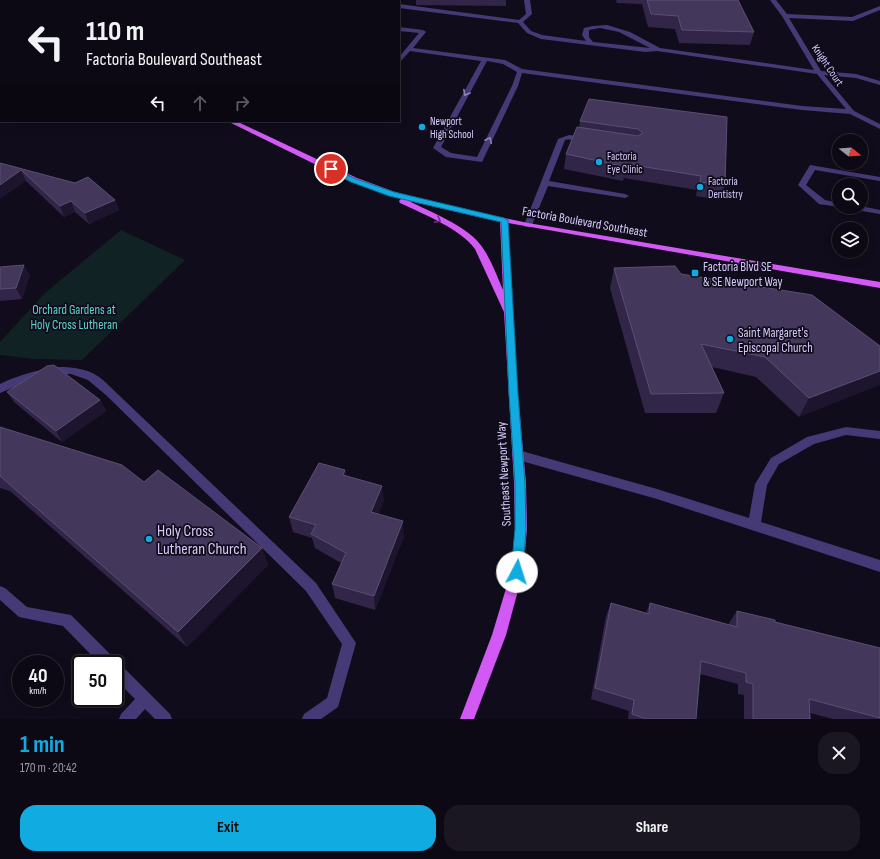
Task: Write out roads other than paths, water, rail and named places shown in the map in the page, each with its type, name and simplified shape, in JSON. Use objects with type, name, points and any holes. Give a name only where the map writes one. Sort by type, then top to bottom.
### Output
[{"type":"main road","name":"Factoria Boulevard Southeast","points":[[232,122],[354,180],[392,194],[528,225],[880,285]]},
{"type":"main road","points":[[392,194],[466,236],[476,244],[482,254],[509,316]]},
{"type":"main road","name":"Southeast Newport Way","points":[[467,719],[500,635],[517,572],[520,529],[520,483],[504,220]]},
{"type":"lane","points":[[520,22],[529,14],[527,0]]},
{"type":"lane","name":"Knight Court","points":[[773,0],[785,16],[819,72],[852,112],[880,127]]},
{"type":"lane","points":[[400,6],[520,22],[529,32],[541,36],[645,50],[657,49],[819,72],[852,75],[878,82]]},
{"type":"lane","points":[[785,16],[853,19],[880,8]]},
{"type":"lane","points":[[591,43],[584,34],[586,29],[600,26],[619,30],[657,49]]},
{"type":"lane","points":[[400,29],[423,32],[400,60]]},
{"type":"lane","points":[[409,49],[505,62],[520,71],[802,108],[852,112]]},
{"type":"lane","points":[[485,59],[437,148],[449,155],[479,160],[515,86],[520,71]]},
{"type":"lane","points":[[528,225],[562,139],[569,137],[591,140]]},
{"type":"lane","points":[[832,204],[822,202],[802,185],[813,167],[880,179]]},
{"type":"lane","points":[[545,182],[625,196]]},
{"type":"lane","points":[[868,210],[880,212]]},
{"type":"lane","points":[[0,389],[31,375],[53,371],[74,372],[91,377],[111,393],[311,587],[349,643],[333,702],[309,719]]},
{"type":"lane","points":[[754,525],[761,484],[775,461],[811,440],[839,433],[846,432],[880,435]]},
{"type":"lane","points":[[518,455],[657,494],[880,566]]},
{"type":"lane","points":[[0,592],[24,613],[66,620],[101,655]]},
{"type":"lane","points":[[124,678],[165,719]]},
{"type":"lane","points":[[126,719],[145,698]]},
{"type":"place","name":"Newport High School","points":[[422,127]]},
{"type":"place","name":"Factoria Eye Clinic","points":[[599,162]]},
{"type":"place","name":"Factoria Dentistry","points":[[700,187]]},
{"type":"place","name":"Factoria Blvd SE & SE Newport Way","points":[[695,273]]},
{"type":"place","name":"Saint Margaret's Episcopal Church","points":[[730,339]]},
{"type":"place","name":"Holy Cross Lutheran Church","points":[[149,539]]},
{"type":"park label","name":"Orchard Gardens at Holy Cross Lutheran","points":[[74,316]]}]
